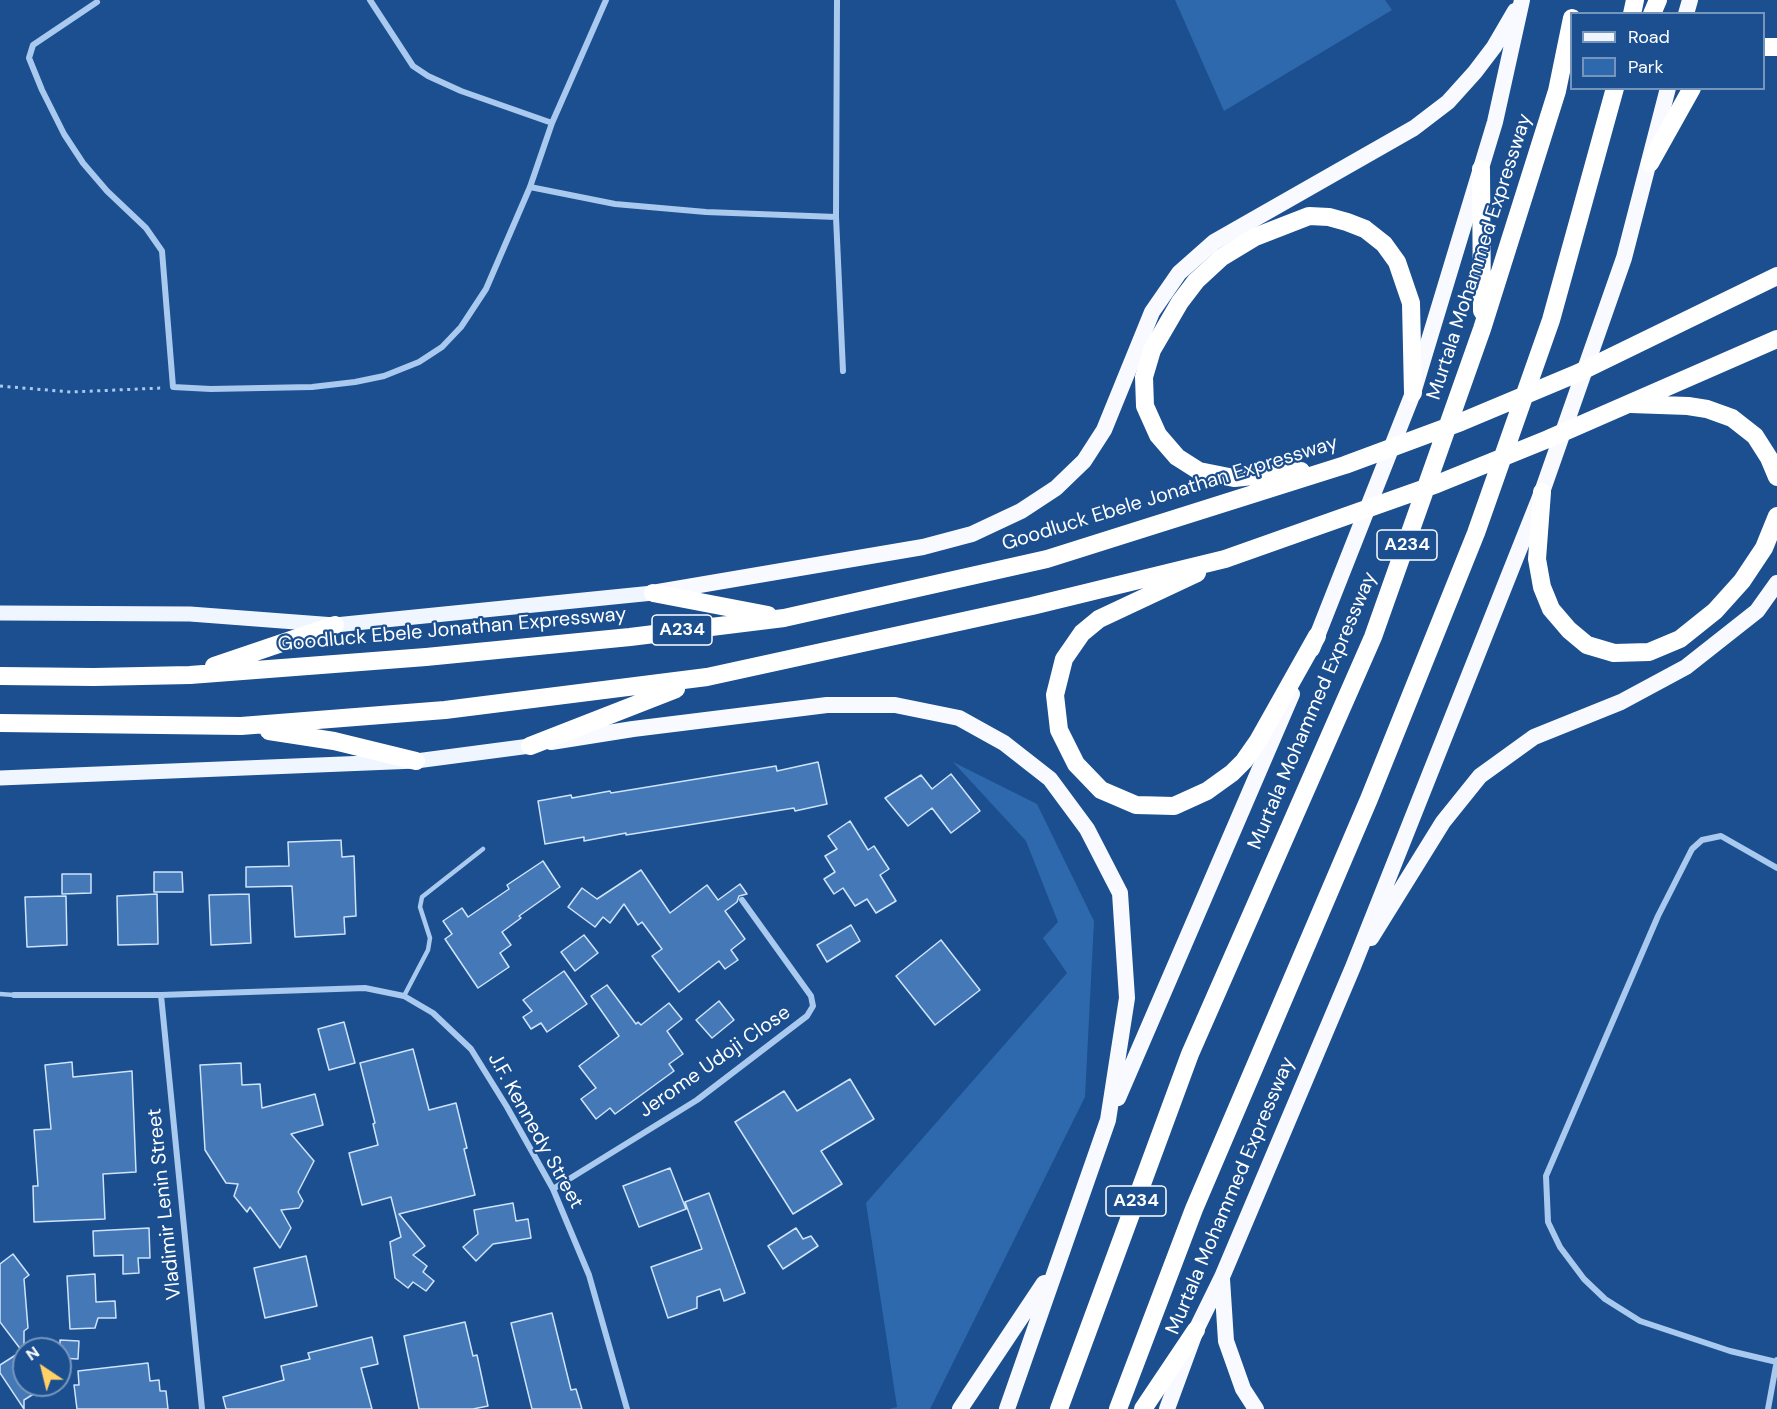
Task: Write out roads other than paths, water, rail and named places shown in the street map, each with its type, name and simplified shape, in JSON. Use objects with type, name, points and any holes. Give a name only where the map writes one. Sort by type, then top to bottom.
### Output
[{"type":"highway","name":"Murtala Mohammed Expressway","points":[[1108,1120],[1317,636],[1413,393],[1495,122],[1522,0]]},
{"type":"highway","points":[[653,593],[923,547],[972,534],[1021,511],[1056,488],[1084,461],[1104,430],[1152,312],[1179,273],[1214,242],[1414,128],[1448,102],[1494,47],[1522,0]]},
{"type":"highway","name":"Murtala Mohammed Expressway","points":[[1059,1409],[1190,1054],[1373,637],[1482,329],[1557,91],[1570,28]]},
{"type":"highway","name":"Murtala Mohammed Expressway","points":[[1118,1409],[1206,1179],[1369,799],[1476,532],[1551,320],[1615,90]]},
{"type":"highway","name":"Murtala Mohammed Expressway","points":[[1167,1409],[1196,1330],[1222,1277],[1353,966],[1542,492],[1624,258],[1668,90]]},
{"type":"highway","points":[[1650,163],[1691,90]]},
{"type":"highway","points":[[1481,169],[1482,329]]},
{"type":"highway","points":[[1338,467],[1234,478],[1221,477],[1199,471],[1177,457],[1158,435],[1145,406],[1144,377],[1152,350],[1165,326],[1180,302],[1205,273],[1222,258],[1255,237],[1309,216],[1329,217],[1365,230],[1384,244],[1397,262],[1411,303],[1413,393]]},
{"type":"highway","name":"Goodluck Ebele Jonathan Expressway","points":[[0,676],[190,675],[426,657],[630,637],[784,618],[1047,559],[1338,467],[1461,422],[1619,353],[1777,274]]},
{"type":"highway","name":"A234","points":[[0,723],[241,726],[445,710],[707,677],[1032,606],[1225,559],[1459,475],[1548,439],[1777,339]]},
{"type":"highway","points":[[1627,404],[1688,406],[1707,409],[1732,418],[1755,435],[1777,477]]},
{"type":"highway","points":[[1542,492],[1537,559],[1542,587],[1551,609],[1569,630],[1587,645],[1614,653],[1649,652],[1680,639],[1715,611],[1742,581],[1764,548],[1777,516]]},
{"type":"highway","points":[[1225,559],[1109,612],[1083,633],[1064,659],[1055,695],[1059,730],[1076,764],[1101,790],[1136,805],[1174,806],[1216,785],[1232,773],[1249,754],[1317,636]]},
{"type":"highway","points":[[1353,966],[1443,822],[1480,776],[1534,737],[1621,702],[1686,667],[1757,611],[1777,583]]},
{"type":"highway","points":[[653,593],[784,618]]},
{"type":"highway","points":[[190,675],[335,626]]},
{"type":"highway","points":[[530,746],[707,677]]},
{"type":"highway","points":[[530,746],[633,729],[827,705],[895,705],[958,718],[1004,743],[1050,779],[1087,829],[1120,893],[1127,998],[1108,1120],[1007,1409]]},
{"type":"highway","points":[[241,726],[334,741],[416,761]]},
{"type":"highway","points":[[960,1409],[1058,1263]]},
{"type":"highway","points":[[1222,1277],[1226,1341],[1243,1389],[1256,1409]]},
{"type":"highway","points":[[1143,1409],[1196,1330]]},
{"type":"main road","name":"Goodluck Ebele Jonathan Expressway","points":[[0,613],[190,614],[335,626],[653,593]]},
{"type":"main road","points":[[0,778],[416,761],[530,746]]},
{"type":"street","points":[[370,0],[413,66],[428,76],[461,91],[552,123]]},
{"type":"street","points":[[97,2],[33,45],[29,58],[60,125],[83,163],[107,191],[146,228],[162,251],[173,387],[211,389],[312,387],[356,382],[384,376],[419,362],[442,347],[461,327],[486,289],[530,187],[552,123],[606,0]]},
{"type":"street","points":[[837,0],[836,217],[843,371]]},
{"type":"street","points":[[530,187],[615,204],[706,212],[836,217]]},
{"type":"street","points":[[1768,1409],[1777,1361],[1730,1351],[1640,1321],[1605,1299],[1584,1279],[1560,1247],[1548,1222],[1546,1176],[1658,916],[1692,849],[1702,840],[1721,836],[1777,867]]},
{"type":"street","name":"Jerome Udoji Close","points":[[553,1189],[697,1100],[807,1016],[813,1006],[811,996],[742,900]]},
{"type":"street","name":"J.F. Kennedy Street","points":[[14,995],[162,995],[364,988],[404,996],[433,1013],[471,1049],[553,1189],[588,1275],[627,1409]]},
{"type":"street","name":"Vladimir Lenin Street","points":[[162,995],[202,1409]]},
{"type":"lane","points":[[404,996],[428,950],[430,938],[420,907],[422,897],[483,849]]},
{"type":"lane","points":[[0,994],[14,995]]}]
